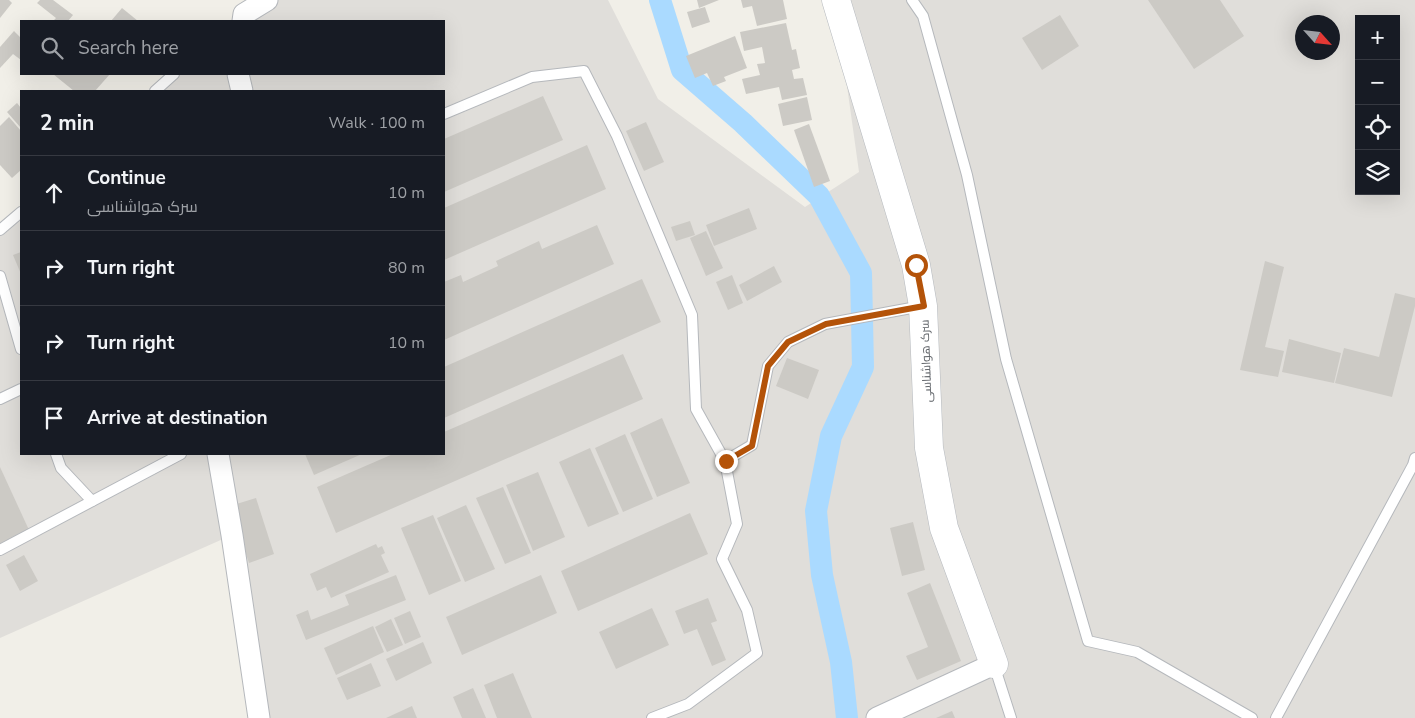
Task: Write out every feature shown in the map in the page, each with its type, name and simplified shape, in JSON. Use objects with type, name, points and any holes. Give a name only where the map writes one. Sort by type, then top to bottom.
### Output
[{"type":"street","points":[[242,20],[244,14],[267,0]]},
{"type":"street","name":"سرک هواشناسی","points":[[836,0],[916,265],[924,306],[929,448],[944,528],[994,664]]},
{"type":"street","points":[[238,75],[242,90]]},
{"type":"street","points":[[218,455],[259,718]]},
{"type":"street","points":[[877,718],[994,664]]},
{"type":"lane","points":[[912,0],[923,16],[968,175],[1006,359],[1088,641],[1137,652],[1252,718]]},
{"type":"lane","points":[[445,114],[532,77],[584,70],[617,136],[692,316],[696,409],[726,461],[737,524],[722,559],[746,610],[757,653],[688,704],[652,718]]},
{"type":"lane","points":[[156,90],[173,75]]},
{"type":"lane","points":[[0,230],[20,213]]},
{"type":"lane","points":[[0,276],[20,346]]},
{"type":"lane","points":[[726,461],[752,446],[768,366],[788,342],[826,324],[844,319],[924,306]]},
{"type":"lane","points":[[0,399],[20,390]]},
{"type":"lane","points":[[56,455],[61,468],[92,501]]},
{"type":"lane","points":[[0,550],[179,455]]},
{"type":"lane","points":[[1276,718],[1414,463]]},
{"type":"lane","points":[[994,664],[1011,718]]},
{"type":"shaded area","points":[[267,0],[608,0],[658,99],[805,207],[859,172],[835,0],[1415,0],[1415,718],[259,718],[232,535],[0,638],[0,230],[20,213],[20,455],[445,455],[445,90],[156,90],[173,75],[445,75],[445,20],[244,20]]},
{"type":"building","points":[[0,0],[9,0],[12,3],[0,18]]},
{"type":"building","points":[[40,0],[53,0],[73,15],[69,20],[54,20],[56,18],[37,3]]},
{"type":"building","points":[[697,0],[719,0],[699,8]]},
{"type":"building","points":[[741,0],[783,0],[787,19],[757,26],[752,6],[743,8]]},
{"type":"building","points":[[1148,0],[1220,0],[1244,36],[1194,69]]},
{"type":"building","points":[[705,7],[710,22],[692,28],[687,12]]},
{"type":"building","points":[[122,8],[137,20],[112,20]]},
{"type":"building","points":[[1060,15],[1079,46],[1042,70],[1022,38]]},
{"type":"building","points":[[786,23],[792,50],[796,49],[800,68],[792,70],[794,79],[803,78],[807,95],[782,100],[779,87],[746,94],[742,79],[760,75],[757,64],[765,63],[762,47],[744,51],[740,32]]},
{"type":"building","points":[[14,31],[20,37],[20,59],[13,54],[0,68],[0,47]]},
{"type":"building","points":[[735,36],[747,68],[724,77],[726,81],[713,86],[707,73],[695,78],[686,56]]},
{"type":"building","points":[[54,75],[109,75],[96,90],[73,90]]},
{"type":"building","points":[[543,96],[563,140],[445,192],[445,139]]},
{"type":"building","points":[[807,97],[812,120],[783,126],[778,104]]},
{"type":"building","points":[[17,103],[20,107],[20,127],[7,112]]},
{"type":"building","points":[[9,117],[20,130],[20,171],[12,178],[0,165],[0,126]]},
{"type":"building","points":[[646,122],[664,162],[644,171],[626,131]]},
{"type":"building","points":[[809,124],[830,181],[814,187],[794,130]]},
{"type":"building","points":[[587,145],[606,189],[445,260],[445,208]]},
{"type":"building","points":[[749,208],[757,229],[714,246],[706,225]]},
{"type":"building","points":[[690,221],[695,235],[676,241],[671,227]]},
{"type":"building","points":[[597,225],[614,264],[445,340],[445,282],[461,275],[463,282],[498,266],[496,261],[539,241],[542,249]]},
{"type":"building","points":[[706,231],[723,268],[706,276],[690,238]]},
{"type":"building","points":[[20,252],[20,272],[13,255]]},
{"type":"building","points":[[1265,261],[1284,267],[1265,347],[1284,351],[1278,377],[1240,370]]},
{"type":"building","points":[[774,266],[782,282],[747,301],[739,285]]},
{"type":"building","points":[[732,275],[743,303],[728,310],[716,282]]},
{"type":"building","points":[[642,279],[661,322],[445,418],[445,367]]},
{"type":"building","points":[[1395,293],[1415,298],[1415,306],[1392,397],[1335,383],[1344,348],[1379,357]]},
{"type":"building","points":[[1289,339],[1341,353],[1334,383],[1282,372]]},
{"type":"building","points":[[623,354],[643,399],[336,533],[317,487],[391,455],[445,455],[445,432]]},
{"type":"building","points":[[787,358],[819,370],[808,399],[776,386]]},
{"type":"building","points":[[662,418],[690,483],[657,497],[630,433]]},
{"type":"building","points":[[625,434],[653,499],[623,512],[595,448]]},
{"type":"building","points":[[590,448],[619,514],[588,527],[559,462]]},
{"type":"building","points":[[305,455],[360,455],[314,475]]},
{"type":"building","points":[[0,467],[29,530],[0,544]]},
{"type":"building","points":[[538,472],[565,537],[533,551],[506,485]]},
{"type":"building","points":[[503,487],[531,553],[505,564],[476,498]]},
{"type":"building","points":[[256,498],[274,554],[249,563],[230,506]]},
{"type":"building","points":[[466,505],[495,569],[465,582],[437,518]]},
{"type":"building","points":[[690,513],[708,554],[578,611],[561,571]]},
{"type":"building","points":[[433,515],[461,581],[429,595],[401,528]]},
{"type":"building","points":[[913,522],[925,570],[902,576],[890,528]]},
{"type":"building","points":[[376,544],[378,548],[382,546],[385,553],[381,555],[389,572],[331,598],[326,587],[317,591],[310,574]]},
{"type":"building","points":[[24,555],[38,581],[20,591],[6,565]]},
{"type":"building","points":[[396,575],[406,600],[306,640],[296,615],[308,610],[311,620],[349,605],[345,595]]},
{"type":"building","points":[[541,575],[557,613],[462,655],[446,617]]},
{"type":"building","points":[[930,583],[961,661],[917,680],[906,656],[928,647],[907,593]]},
{"type":"building","points":[[708,598],[717,621],[711,623],[726,660],[712,666],[697,629],[684,634],[675,611]]},
{"type":"building","points":[[652,608],[669,645],[616,669],[599,632]]},
{"type":"building","points":[[410,611],[421,637],[405,644],[394,618]]},
{"type":"building","points":[[391,619],[403,645],[387,652],[375,627]]},
{"type":"building","points":[[373,626],[384,652],[336,675],[324,648]]},
{"type":"building","points":[[423,642],[432,663],[396,681],[386,659]]},
{"type":"building","points":[[371,663],[381,686],[347,700],[337,678]]},
{"type":"building","points":[[513,673],[532,718],[497,718],[484,685]]},
{"type":"building","points":[[473,688],[486,718],[462,718],[453,697]]},
{"type":"building","points":[[412,706],[417,718],[386,718]]},
{"type":"building","points":[[952,711],[955,718],[936,718]]},
{"type":"waterway","points":[[660,0],[682,70],[743,123],[819,196],[861,273],[863,367],[831,436],[816,511],[822,575],[841,662],[847,718]]},
{"type":"route","points":[[726,461],[752,446],[768,366],[788,342],[826,324],[844,319],[924,306],[916,265]]}]
